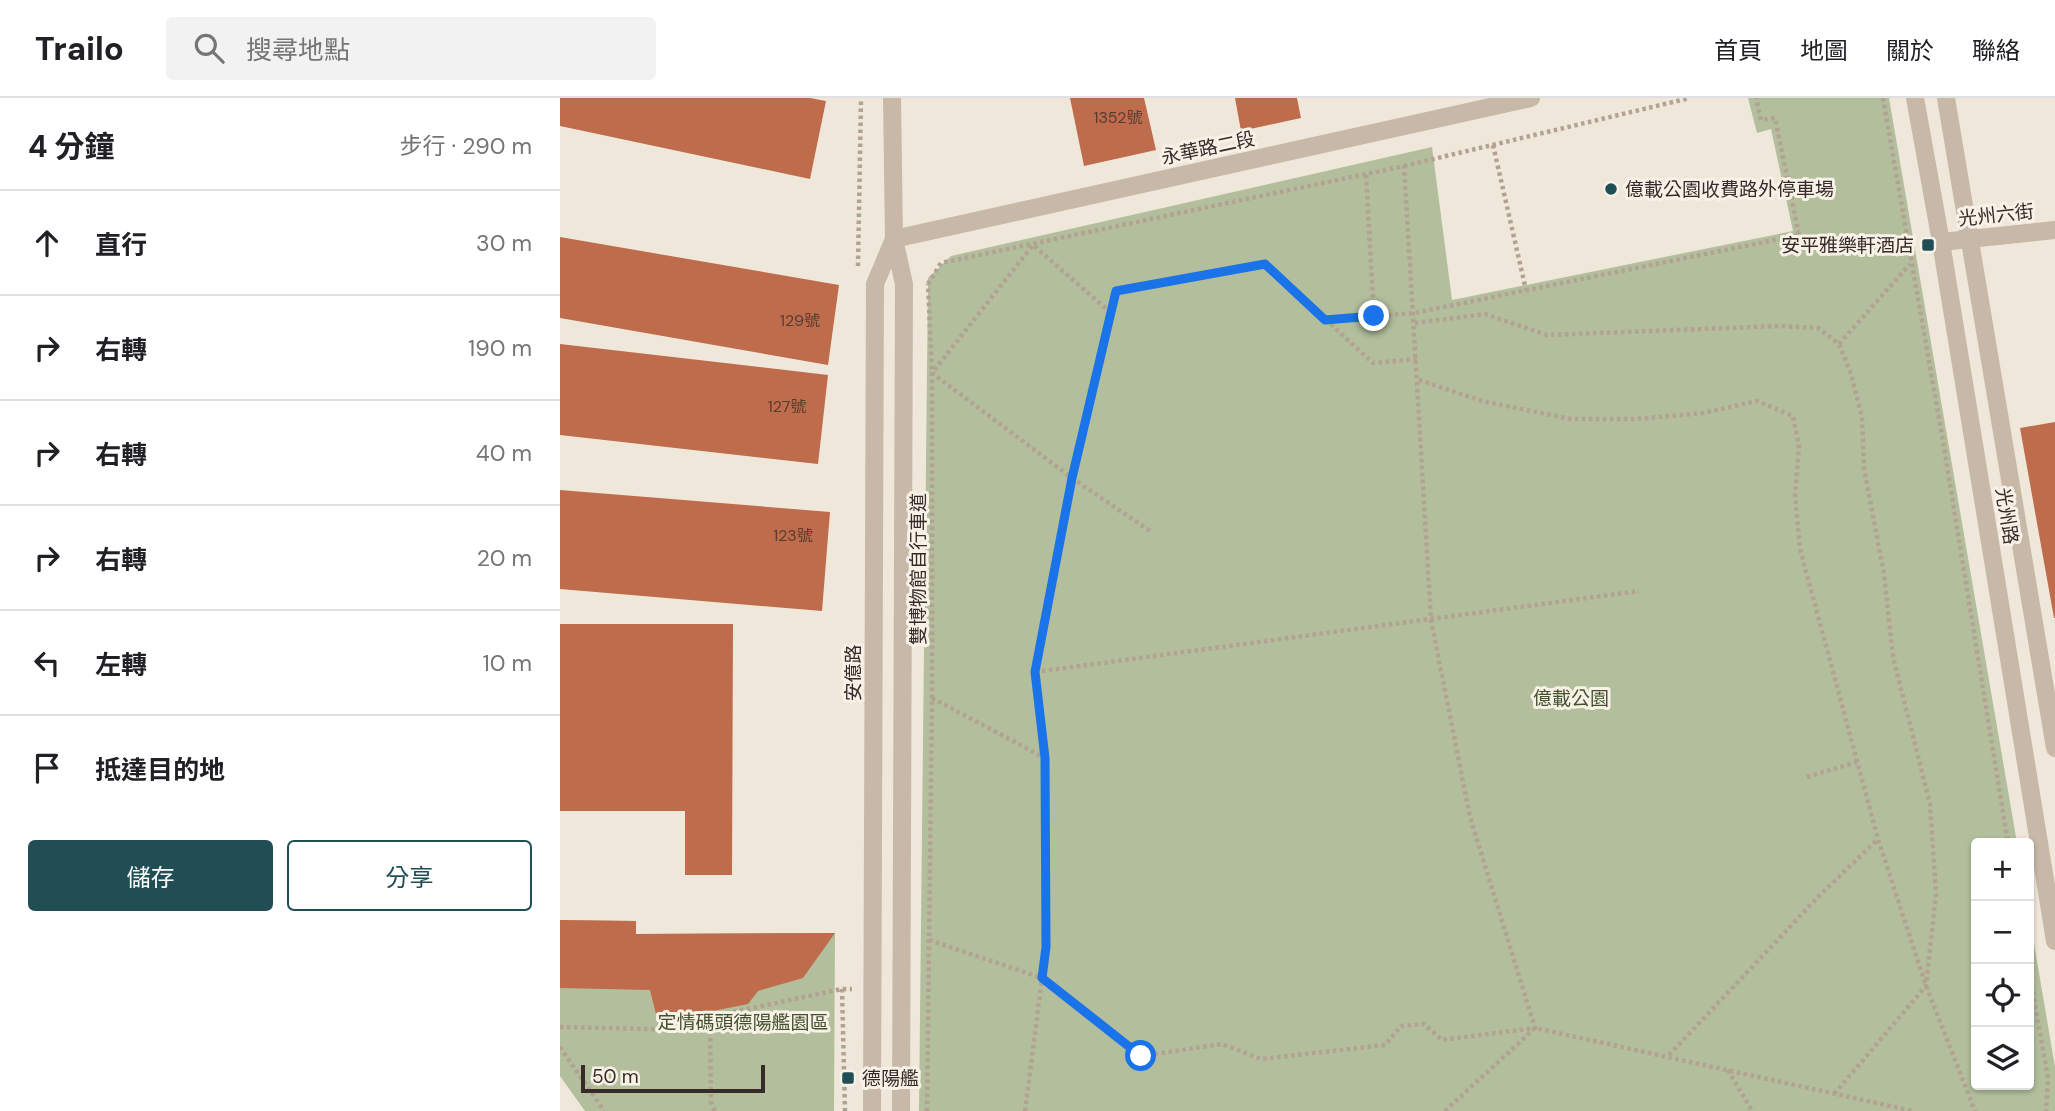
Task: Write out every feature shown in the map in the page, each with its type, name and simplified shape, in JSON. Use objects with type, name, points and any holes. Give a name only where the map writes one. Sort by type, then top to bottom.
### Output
[{"type":"street","name":"安億路","points":[[892,98],[894,239],[904,284],[901,1111]]},
{"type":"street","name":"永華路二段","points":[[894,239],[1531,98]]},
{"type":"street","name":"光州路","points":[[1915,98],[2049,866],[2055,941]]},
{"type":"street","name":"光州路","points":[[1946,98],[2055,748]]},
{"type":"street","name":"光州六街","points":[[1941,242],[2055,230]]},
{"type":"street","name":"安億路","points":[[872,1111],[875,284],[894,239]]},
{"type":"path","points":[[861,98],[858,285],[875,284]]},
{"type":"path","points":[[904,284],[928,284],[941,263],[1366,175],[1690,98]]},
{"type":"path","points":[[1325,320],[1414,313],[1799,235],[1775,118],[1761,120],[1756,98]]},
{"type":"path","points":[[1883,98],[1944,447],[2007,838]]},
{"type":"path","points":[[1493,145],[1526,290]]},
{"type":"path","points":[[1404,166],[1419,380],[1431,620],[1470,817],[1535,1028]]},
{"type":"path","points":[[1366,175],[1374,316]]},
{"type":"path","points":[[1033,245],[1111,313]]},
{"type":"path","points":[[1033,245],[932,373],[1072,478],[1150,531]]},
{"type":"path","points":[[1025,1111],[1046,947],[1045,758],[1035,672],[1072,478],[1116,291],[1265,264],[1373,363],[1417,359]]},
{"type":"path","points":[[1839,344],[1911,264]]},
{"type":"path","name":"雙博物館自行車道","points":[[928,284],[932,373],[928,1111]]},
{"type":"path","points":[[1415,323],[1485,314],[1547,335],[1779,326],[1818,328],[1839,344],[1851,374],[1862,418],[1864,468],[1884,574],[1893,657],[1930,804],[1936,894],[1926,986],[1835,1093]]},
{"type":"path","points":[[1419,380],[1482,401],[1571,419],[1636,419],[1703,413],[1757,401],[1793,416],[1799,447],[1796,494],[1800,549],[1878,839],[1926,986],[1975,1111]]},
{"type":"path","points":[[1035,672],[1639,591]]},
{"type":"path","points":[[932,698],[1045,758]]},
{"type":"path","points":[[1807,777],[1857,762]]},
{"type":"path","points":[[1669,1055],[1820,895],[1878,839]]},
{"type":"path","points":[[929,940],[1042,978],[1141,1056],[1222,1044],[1261,1059],[1385,1045],[1401,1026],[1424,1024],[1442,1040],[1535,1028],[1669,1055],[1913,1111]]},
{"type":"path","points":[[842,989],[845,1111]]},
{"type":"path","points":[[560,1027],[653,1029],[842,989],[873,989]]},
{"type":"path","points":[[2034,999],[2048,1078],[2046,1111]]},
{"type":"path","points":[[710,1017],[711,1102],[715,1111]]},
{"type":"path","points":[[1444,1111],[1535,1028]]},
{"type":"path","points":[[560,1047],[604,1111]]},
{"type":"path","points":[[1727,1069],[1752,1111]]},
{"type":"green space","name":"億載公園","points":[[1748,98],[1889,98],[2016,838],[1971,838],[1971,1090],[2034,1090],[2034,943],[2055,1067],[2055,1111],[919,1111],[928,278],[951,256],[1432,147],[1452,300],[1793,231],[1771,129],[1757,133]]},
{"type":"green space","name":"定情碼頭德陽艦園區","points":[[560,920],[636,921],[636,934],[835,933],[834,1111],[585,1111],[560,1076]]},
{"type":"building","points":[[560,98],[810,98],[826,101],[810,179],[560,126]]},
{"type":"building","points":[[1070,98],[1144,98],[1156,150],[1084,166]]},
{"type":"building","points":[[1235,98],[1297,98],[1301,118],[1241,131]]},
{"type":"building","points":[[560,237],[839,285],[828,365],[560,318]]},
{"type":"building","points":[[560,344],[828,375],[818,464],[560,435]]},
{"type":"building","points":[[2055,422],[2055,618],[2054,618],[2020,428]]},
{"type":"building","points":[[560,490],[830,512],[822,611],[560,589]]},
{"type":"building","points":[[560,624],[733,624],[732,875],[685,875],[685,811],[560,811]]},
{"type":"building","points":[[560,920],[636,921],[636,934],[835,933],[803,978],[758,991],[748,1004],[658,1022],[650,990],[560,988]]},
{"type":"place","name":"億載公園收費路外停車場","points":[[1611,189]]},
{"type":"place","name":"安平雅樂軒酒店","points":[[1928,245]]},
{"type":"place","name":"德陽艦","points":[[848,1078]]},
{"type":"route","points":[[1141,1056],[1042,978],[1046,947],[1045,758],[1035,672],[1072,478],[1116,291],[1265,264],[1325,320],[1374,316]]}]
